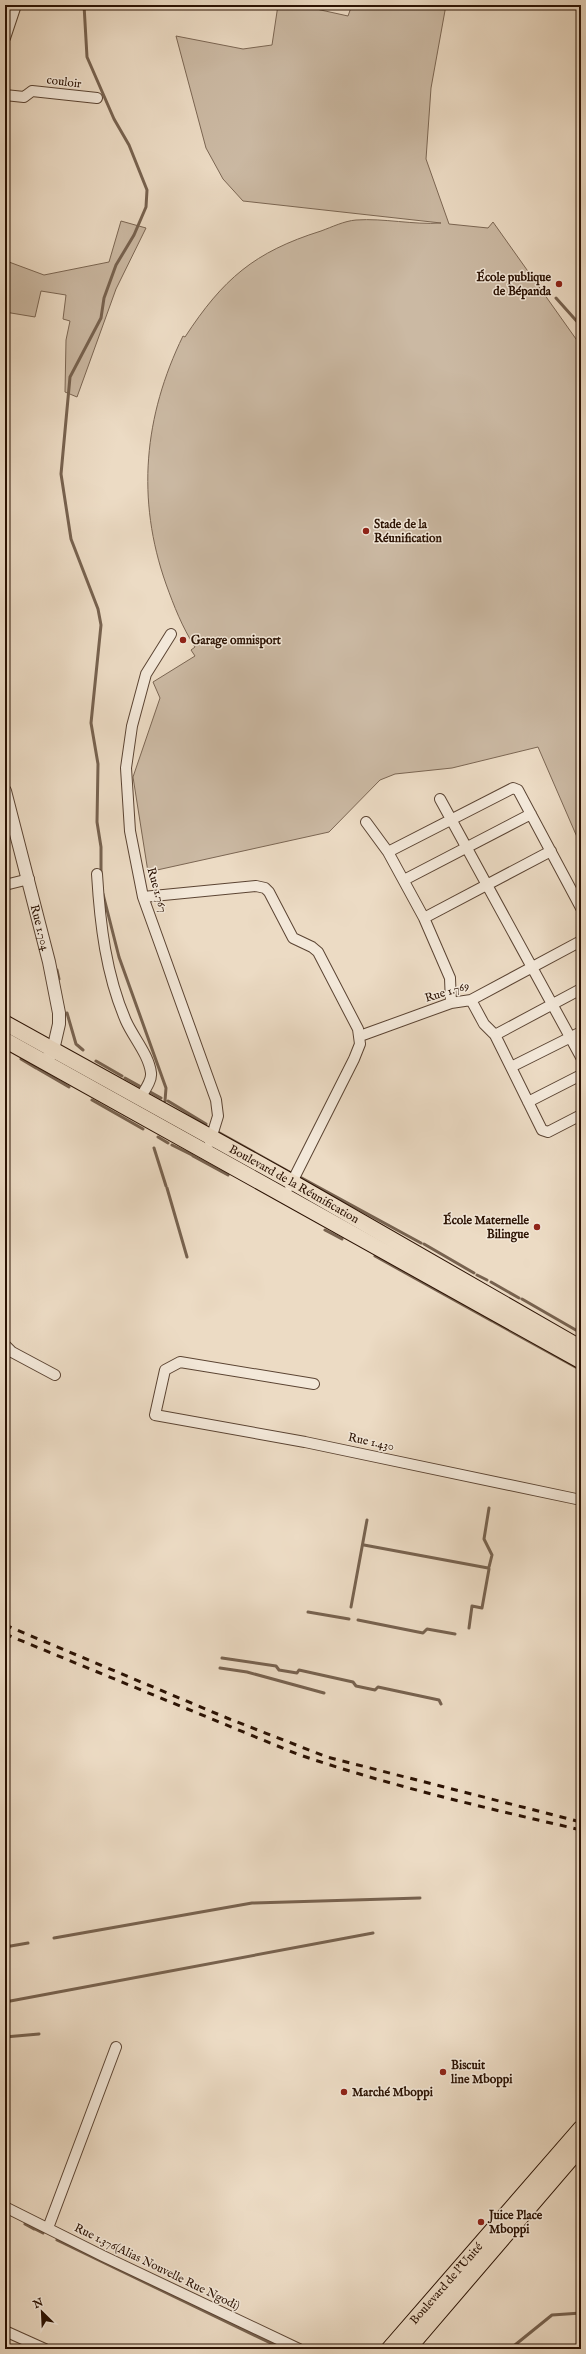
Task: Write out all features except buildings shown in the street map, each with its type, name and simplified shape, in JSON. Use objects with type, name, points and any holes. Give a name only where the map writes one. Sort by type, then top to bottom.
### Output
[{"type":"main road","name":"Boulevard de la Réunification","points":[[5,1023],[140,1098],[209,1144],[581,1348]]},
{"type":"main road","points":[[5,1040],[46,1063],[209,1144]]},
{"type":"main road","points":[[289,1189],[581,1361]]},
{"type":"main road","name":"Boulevard de l'Unité","points":[[389,2349],[581,2128]]},
{"type":"main road","name":"Boulevard de l'Unité","points":[[408,2349],[581,2147]]},
{"type":"street","points":[[5,38],[16,5]]},
{"type":"street","name":"couloir","points":[[5,95],[24,96],[30,92],[48,92],[61,95],[97,98]]},
{"type":"street","name":"Rue 1.767","points":[[171,634],[146,674],[132,726],[126,768],[130,831],[143,897],[216,1100],[218,1116],[209,1144]]},
{"type":"street","points":[[388,852],[513,788],[518,790],[581,908]]},
{"type":"street","name":"Rue 1.704","points":[[5,791],[29,880],[59,1013],[59,1024],[53,1050],[46,1063]]},
{"type":"street","points":[[440,799],[581,1058]]},
{"type":"street","points":[[404,880],[467,849],[531,814]]},
{"type":"street","points":[[366,822],[388,852],[424,918],[450,978],[451,1003]]},
{"type":"street","points":[[424,918],[550,851]]},
{"type":"street","points":[[97,874],[104,946],[110,971],[126,1020],[152,1072],[149,1082],[140,1098]]},
{"type":"street","points":[[5,885],[29,880]]},
{"type":"street","points":[[143,897],[256,886],[265,888],[269,892],[293,938],[312,947],[318,952],[360,1036],[360,1044],[354,1059],[289,1189]]},
{"type":"street","name":"Rue 1.769","points":[[360,1036],[451,1003],[471,1000],[581,941]]},
{"type":"street","points":[[495,1035],[581,990]]},
{"type":"street","points":[[471,1000],[484,1024],[495,1035],[528,1102],[545,1132],[581,1115]]},
{"type":"street","points":[[510,1067],[581,1032]]},
{"type":"street","points":[[528,1102],[581,1075]]},
{"type":"street","points":[[5,1345],[12,1352],[55,1375]]},
{"type":"street","name":"Rue 1.430","points":[[314,1384],[180,1362],[165,1370],[155,1415],[305,1442],[581,1500]]},
{"type":"street","points":[[48,2228],[116,2047]]},
{"type":"street","name":"Rue 1.376(Alias Nouvelle Rue Ngodi)","points":[[5,2207],[299,2349]]},
{"type":"street","points":[[5,2331],[45,2349]]},
{"type":"shaded area","name":"Stade de la Réunification","points":[[278,5],[298,5],[348,16],[352,5],[446,5],[431,88],[426,159],[449,224],[488,228],[493,222],[581,346],[581,837],[577,837],[538,747],[452,768],[395,774],[380,780],[329,832],[148,872],[133,777],[160,698],[153,682],[195,656],[191,650],[195,647],[186,632],[166,584],[157,552],[151,521],[148,489],[149,458],[153,427],[160,397],[170,366],[183,336],[185,337],[213,299],[242,270],[259,258],[297,239],[356,220],[441,223],[243,201],[223,179],[206,148],[176,36],[243,49],[272,45]]},
{"type":"shaded area","points":[[121,221],[146,228],[116,289],[77,397],[65,392],[66,340],[70,321],[63,319],[66,295],[41,291],[35,317],[5,312],[5,279],[9,262],[44,275],[109,262]]},
{"type":"waterway","points":[[84,5],[87,57],[114,119],[129,145],[147,190],[146,207],[134,235],[116,265],[104,298],[101,318],[70,377],[61,474],[71,539],[98,609],[101,625],[91,723],[98,764],[97,822],[101,847],[101,875]]},
{"type":"waterway","points":[[5,47],[8,39]]},
{"type":"waterway","points":[[556,298],[581,326]]},
{"type":"waterway","points":[[103,894],[119,957],[166,1088],[165,1101]]},
{"type":"waterway","points":[[57,970],[59,979]]},
{"type":"waterway","points":[[67,1013],[76,1044],[83,1050]]},
{"type":"waterway","points":[[21,1059],[36,1068]]},
{"type":"waterway","points":[[96,1061],[122,1076]]},
{"type":"waterway","points":[[38,1069],[69,1087]]},
{"type":"waterway","points":[[125,1078],[161,1098]]},
{"type":"waterway","points":[[92,1100],[143,1129]]},
{"type":"waterway","points":[[168,1101],[206,1124]]},
{"type":"waterway","points":[[216,1131],[293,1174]]},
{"type":"waterway","points":[[158,1137],[168,1143]]},
{"type":"waterway","points":[[172,1145],[192,1155]]},
{"type":"waterway","points":[[154,1148],[166,1186]]},
{"type":"waterway","points":[[193,1156],[228,1175]]},
{"type":"waterway","points":[[298,1176],[421,1243]]},
{"type":"waterway","points":[[167,1188],[187,1257]]},
{"type":"waterway","points":[[325,1230],[342,1239]]},
{"type":"waterway","points":[[424,1244],[474,1273]]},
{"type":"waterway","points":[[375,1256],[492,1321]]},
{"type":"waterway","points":[[477,1275],[487,1280]]},
{"type":"waterway","points":[[491,1282],[519,1298]]},
{"type":"waterway","points":[[522,1299],[581,1333]]},
{"type":"waterway","points":[[494,1322],[581,1370]]},
{"type":"waterway","points":[[489,1508],[484,1539],[492,1555],[489,1567]]},
{"type":"waterway","points":[[351,1607],[367,1520]]},
{"type":"waterway","points":[[364,1545],[488,1568]]},
{"type":"waterway","points":[[469,1628],[472,1606],[482,1608],[489,1569]]},
{"type":"waterway","points":[[308,1612],[349,1619]]},
{"type":"waterway","points":[[358,1620],[423,1633],[427,1629],[455,1634]]},
{"type":"waterway","points":[[222,1658],[276,1666],[279,1670],[297,1673],[299,1670],[353,1682],[356,1686],[375,1690],[378,1687],[439,1700],[441,1704]]},
{"type":"waterway","points":[[220,1668],[247,1672],[324,1693]]},
{"type":"waterway","points":[[54,1938],[252,1903],[420,1898]]},
{"type":"waterway","points":[[5,2002],[373,1933]]},
{"type":"waterway","points":[[5,1947],[28,1943]]},
{"type":"waterway","points":[[5,2037],[39,2034]]},
{"type":"waterway","points":[[25,2224],[34,2229]]},
{"type":"waterway","points":[[35,2229],[43,2233]]},
{"type":"waterway","points":[[57,2240],[283,2349]]},
{"type":"waterway","points":[[510,2349],[552,2315],[581,2313]]},
{"type":"railway","points":[[5,1625],[227,1718],[327,1757],[581,1822]]},
{"type":"railway","points":[[5,1634],[297,1754],[332,1766],[474,1805],[581,1830]]},
{"type":"place","name":"École publique de Bépanda","points":[[559,284]]},
{"type":"place","name":"Stade de la Réunification","points":[[366,531]]},
{"type":"place","name":"Garage omnisport","points":[[183,640]]},
{"type":"place","name":"École Maternelle Bilingue","points":[[537,1227]]},
{"type":"place","name":"Biscuit line Mboppi","points":[[443,2072]]},
{"type":"place","name":"Marché Mboppi","points":[[344,2092]]},
{"type":"place","name":"Juice Place Mboppi","points":[[481,2222]]}]
